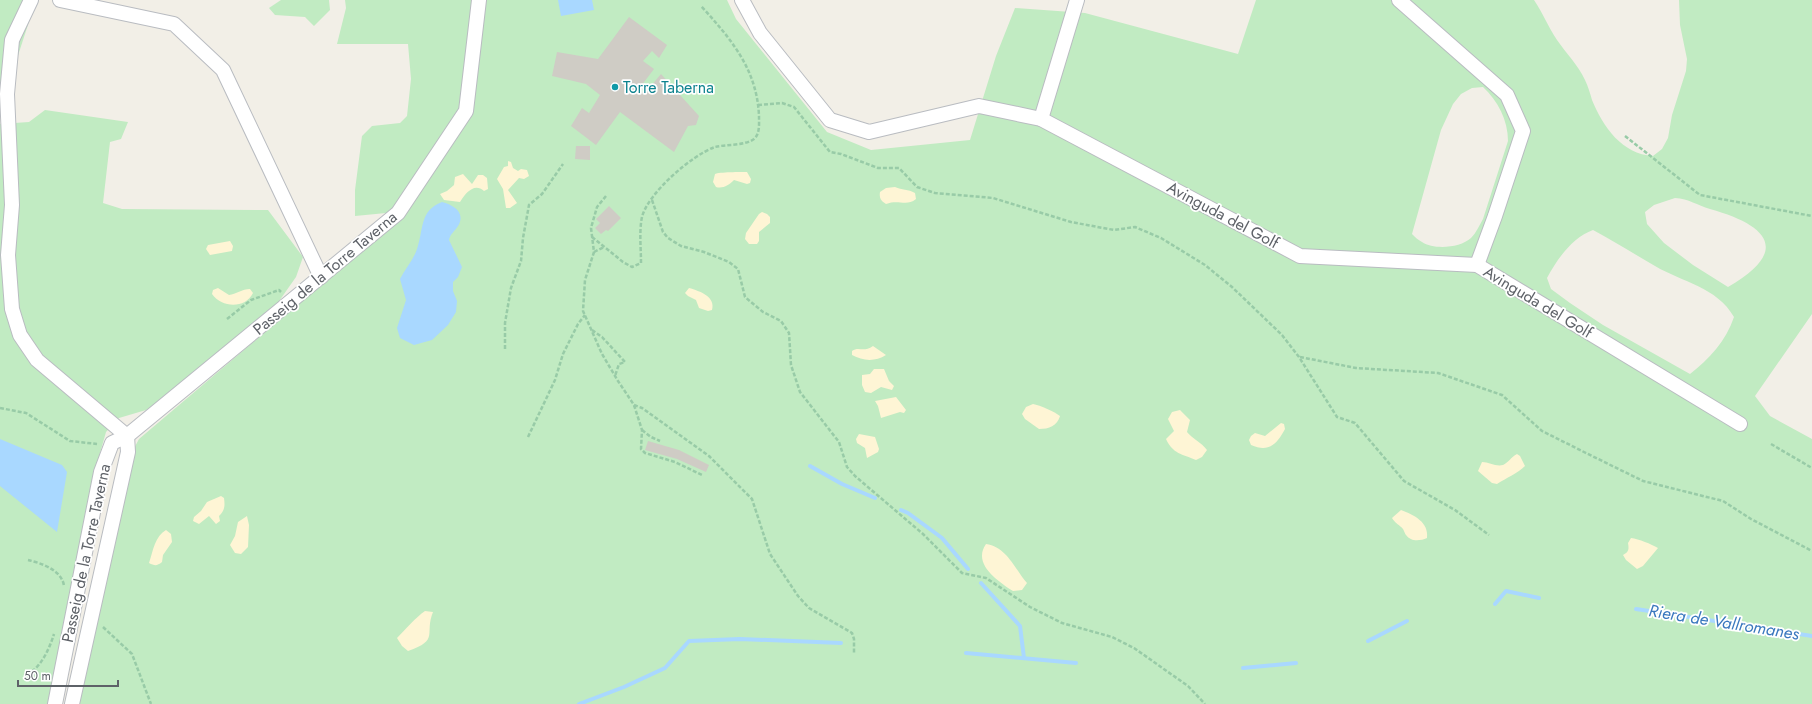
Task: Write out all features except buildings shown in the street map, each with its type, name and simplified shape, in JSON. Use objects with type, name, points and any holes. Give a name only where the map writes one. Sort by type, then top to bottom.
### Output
[{"type":"street","points":[[31,0],[12,40],[7,94],[12,205],[8,255],[12,309],[20,335],[37,360],[127,436]]},
{"type":"street","points":[[60,0],[174,24],[223,70],[321,278]]},
{"type":"street","name":"Passeig de la Torre Taverna","points":[[55,704],[101,472],[112,444],[127,436],[292,302],[398,213],[466,111],[479,0]]},
{"type":"street","name":"Avinguda del Golf","points":[[742,0],[760,32],[830,120],[869,132],[979,106],[1041,119],[1300,256],[1478,265],[1740,424]]},
{"type":"street","points":[[1041,119],[1077,0]]},
{"type":"street","points":[[1399,0],[1507,95],[1523,131],[1478,265]]},
{"type":"street","name":"Passeig de la Torre Taverna","points":[[72,704],[128,452],[127,436]]},
{"type":"path","points":[[592,236],[604,247],[632,267],[641,263],[642,216],[662,186],[678,170],[702,153],[716,147],[748,142],[755,138],[759,129],[758,105],[751,78],[743,57],[729,37],[701,6]]},
{"type":"path","points":[[758,105],[782,103],[794,107],[830,152],[841,154],[878,168],[899,168],[917,187],[935,192],[993,198],[1078,224],[1114,230],[1135,227],[1161,238],[1205,264],[1232,287],[1282,335],[1299,357],[1337,417],[1355,423],[1404,481],[1455,510],[1489,534]]},
{"type":"path","points":[[1625,136],[1700,195],[1812,216]]},
{"type":"path","points":[[505,349],[505,323],[511,288],[521,261],[523,238],[529,205],[542,194],[563,164]]},
{"type":"path","points":[[606,196],[597,207],[591,228],[594,252],[585,280],[583,311],[602,354],[634,405],[642,430],[641,449],[645,453],[675,462],[702,475]]},
{"type":"path","points":[[652,200],[663,232],[668,238],[681,246],[704,252],[729,262],[738,270],[745,297],[763,312],[781,321],[789,333],[791,366],[800,392],[840,442],[847,467],[855,476],[923,534],[962,573],[986,578],[1030,607],[1062,623],[1112,637],[1134,648],[1188,686],[1205,704]]},
{"type":"path","points":[[594,252],[604,247]]},
{"type":"path","points":[[228,319],[251,300],[279,290],[292,302]]},
{"type":"path","points":[[528,437],[555,380],[563,354],[578,324],[585,315]]},
{"type":"path","points":[[591,330],[602,337],[625,362],[619,364],[615,376]]},
{"type":"path","points":[[1299,357],[1356,368],[1438,373],[1502,395],[1542,431],[1643,481],[1723,501],[1751,520],[1812,551]]},
{"type":"path","points":[[634,405],[642,408],[710,456],[752,499],[770,554],[798,596],[809,608],[852,633],[854,639],[854,654]]},
{"type":"path","points":[[0,408],[26,412],[70,441],[112,444]]},
{"type":"path","points":[[642,430],[651,438],[660,441]]},
{"type":"path","points":[[1771,444],[1812,468]]},
{"type":"path","points":[[28,560],[42,563],[57,573],[64,583],[65,591]]},
{"type":"path","points":[[91,623],[104,627],[132,654],[151,704]]},
{"type":"path","points":[[27,675],[33,671],[43,659],[50,646],[55,628]]},
{"type":"green space","points":[[0,0],[36,0],[0,111]]},
{"type":"green space","points":[[281,0],[329,0],[330,10],[314,26],[305,17],[275,15],[269,8]]},
{"type":"green space","points":[[345,0],[727,0],[736,19],[827,132],[871,150],[970,140],[996,56],[1015,8],[1085,13],[1238,54],[1256,0],[1534,0],[1560,45],[1582,75],[1592,100],[1608,129],[1623,145],[1642,154],[1653,156],[1662,149],[1668,138],[1672,115],[1686,71],[1687,59],[1680,25],[1679,0],[1812,0],[1812,314],[1755,396],[1770,416],[1812,439],[1812,704],[78,704],[131,454],[139,439],[322,282],[386,213],[355,216],[355,190],[362,136],[372,126],[400,123],[407,116],[411,79],[408,44],[337,44],[346,8]],"holes":[[[1483,87],[1498,105],[1504,118],[1508,133],[1508,141],[1483,219],[1471,238],[1460,244],[1447,247],[1427,245],[1412,234],[1441,130],[1453,104],[1461,94],[1472,88]],[[1675,198],[1689,201],[1730,215],[1746,223],[1758,231],[1764,240],[1765,250],[1760,261],[1748,274],[1728,287],[1693,265],[1664,243],[1647,224],[1645,212],[1654,205]],[[1593,230],[1665,272],[1709,292],[1727,307],[1734,317],[1731,326],[1722,342],[1710,356],[1690,374],[1603,325],[1551,289],[1547,278],[1551,271],[1572,243]]]},
{"type":"green space","points":[[45,110],[128,122],[121,139],[110,142],[103,203],[122,209],[268,210],[303,257],[296,277],[277,304],[162,400],[146,410],[119,418],[106,432],[100,453],[50,704],[0,704],[0,124],[29,122]]},
{"type":"sand","points":[[508,161],[511,162],[513,168],[518,171],[521,169],[527,170],[529,176],[524,179],[519,178],[508,190],[517,203],[510,208],[506,208],[503,189],[497,179],[504,167],[508,166]]},
{"type":"sand","points":[[747,172],[751,179],[750,183],[747,184],[734,180],[726,186],[716,187],[713,182],[715,174],[717,173]]},
{"type":"sand","points":[[463,174],[472,184],[478,175],[483,175],[487,178],[488,189],[484,191],[473,188],[460,202],[444,200],[440,194],[447,191],[454,185],[455,177]]},
{"type":"sand","points":[[895,187],[915,193],[916,199],[906,203],[895,202],[886,204],[881,199],[880,192],[886,188]]},
{"type":"sand","points":[[762,212],[770,217],[770,223],[759,232],[759,241],[757,244],[749,244],[745,239],[746,233]]},
{"type":"sand","points":[[230,241],[233,246],[232,251],[210,255],[206,249],[208,245]]},
{"type":"sand","points":[[218,288],[229,295],[247,289],[250,289],[253,293],[245,302],[233,305],[216,299],[212,294],[213,290]]},
{"type":"sand","points":[[689,288],[706,295],[712,302],[712,310],[708,311],[699,308],[696,300],[685,293]]},
{"type":"sand","points":[[873,346],[886,355],[878,359],[869,360],[860,359],[852,355],[852,351],[857,349],[866,349]]},
{"type":"sand","points":[[874,369],[884,369],[889,381],[894,386],[892,390],[881,387],[871,393],[865,392],[862,385],[862,375],[870,374]]},
{"type":"sand","points":[[896,397],[906,410],[904,413],[900,412],[881,418],[875,401]]},
{"type":"sand","points":[[1033,404],[1060,416],[1055,425],[1049,428],[1039,429],[1025,419],[1022,414],[1026,407]]},
{"type":"sand","points":[[1180,410],[1190,420],[1187,432],[1207,450],[1202,457],[1196,460],[1175,451],[1166,439],[1174,431],[1168,419],[1172,412]]},
{"type":"sand","points":[[1281,423],[1284,424],[1285,429],[1279,439],[1272,446],[1263,448],[1251,445],[1249,440],[1255,433],[1265,436]]},
{"type":"sand","points":[[859,434],[875,437],[879,449],[878,452],[867,458],[865,448],[857,443],[856,439]]},
{"type":"sand","points":[[1517,454],[1520,456],[1525,466],[1497,484],[1492,483],[1478,471],[1482,462],[1503,465]]},
{"type":"sand","points":[[221,496],[224,498],[224,506],[219,516],[220,521],[216,524],[209,516],[199,524],[193,521],[194,517],[201,511],[207,502]]},
{"type":"sand","points":[[1401,510],[1411,514],[1423,523],[1426,528],[1427,538],[1416,540],[1410,539],[1406,535],[1403,529],[1392,518]]},
{"type":"sand","points":[[247,516],[249,525],[248,547],[241,554],[235,553],[230,545],[235,536],[238,522]]},
{"type":"sand","points":[[166,530],[171,534],[172,542],[163,555],[162,562],[153,565],[149,563],[153,549],[159,536]]},
{"type":"sand","points":[[1631,538],[1638,539],[1658,548],[1643,566],[1637,569],[1626,560],[1623,555],[1628,550],[1628,543]]},
{"type":"sand","points":[[986,544],[999,549],[1010,559],[1027,583],[1022,590],[1013,591],[994,577],[984,565],[982,558]]},
{"type":"sand","points":[[425,611],[433,612],[428,640],[418,647],[408,651],[402,646],[397,638]]},
{"type":"water","points":[[558,0],[592,0],[594,10],[561,16]]},
{"type":"water","points":[[442,202],[451,205],[458,210],[461,217],[458,226],[451,234],[449,240],[462,267],[458,277],[453,282],[453,291],[457,301],[456,312],[448,325],[432,340],[414,345],[400,338],[397,328],[406,300],[400,279],[416,253],[424,221],[429,210]]},
{"type":"water","points":[[0,439],[62,465],[67,472],[57,532],[0,486]]},
{"type":"waterway","points":[[810,466],[842,484],[875,498]]},
{"type":"waterway","points":[[901,510],[908,513],[942,538],[968,569]]},
{"type":"waterway","points":[[981,583],[1020,626],[1024,658]]},
{"type":"waterway","name":"Riera de Vallromanes","points":[[1495,604],[1506,591],[1539,598]]},
{"type":"waterway","name":"Riera de Vallromanes","points":[[1636,609],[1812,636]]},
{"type":"waterway","name":"Riera de Vallromanes","points":[[1368,641],[1407,621]]},
{"type":"waterway","name":"Riera de Vallromanes","points":[[579,704],[624,687],[665,668],[689,641],[740,639],[841,643]]},
{"type":"waterway","name":"Riera de Vallromanes","points":[[966,653],[1076,663]]},
{"type":"waterway","name":"Riera de Vallromanes","points":[[1243,668],[1296,663]]},
{"type":"place","name":"Torre Taberna","points":[[615,87]]}]
